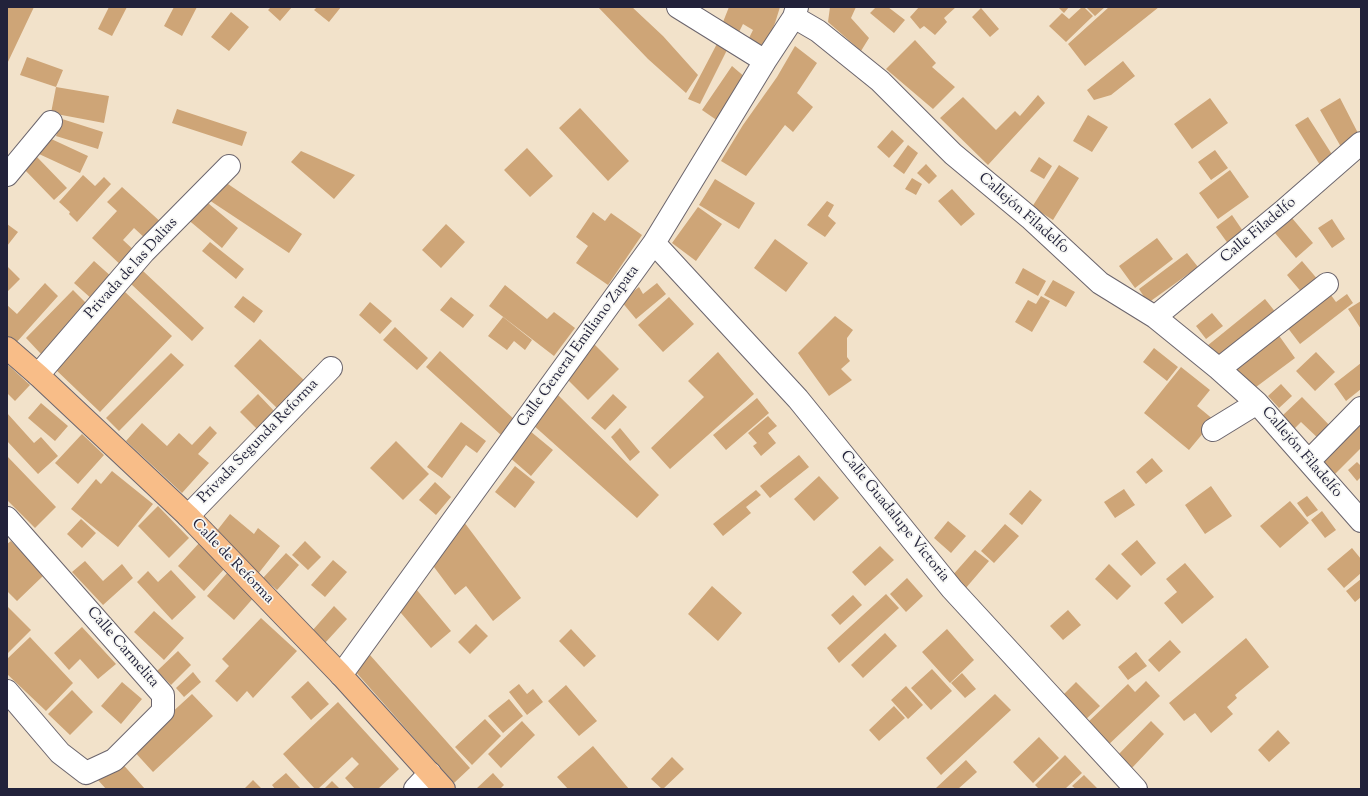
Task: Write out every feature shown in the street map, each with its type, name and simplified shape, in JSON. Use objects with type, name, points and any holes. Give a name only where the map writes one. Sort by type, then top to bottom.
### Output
[{"type":"main road","name":"Calle de Reforma","points":[[7,348],[38,375],[188,516],[341,675],[437,781]]},
{"type":"street","points":[[678,7],[764,61]]},
{"type":"street","name":"Calle General Emiliano Zapata","points":[[341,675],[654,243],[764,61],[796,12]]},
{"type":"street","name":"Callejón Filadelfo","points":[[796,12],[880,81],[953,154],[1030,218],[1100,284],[1155,317],[1219,369],[1257,403],[1361,521]]},
{"type":"street","points":[[7,175],[51,122]]},
{"type":"street","name":"Calle Filadelfo","points":[[1155,317],[1282,212],[1361,143]]},
{"type":"street","name":"Privada de las Dalias","points":[[38,375],[144,252],[229,166]]},
{"type":"street","name":"Calle Guadalupe Victoria","points":[[654,243],[798,399],[952,590],[1136,789]]},
{"type":"street","points":[[1219,369],[1327,284]]},
{"type":"street","name":"Privada Segunda Reforma","points":[[188,516],[331,368]]},
{"type":"street","name":"Callejón Filadelfo","points":[[1213,430],[1257,403]]},
{"type":"street","points":[[1309,461],[1361,408]]},
{"type":"street","name":"Calle Carmelita","points":[[7,518],[163,695],[163,711],[114,760],[86,773],[60,752],[7,691]]},
{"type":"street","points":[[415,789],[437,781]]},
{"type":"building","points":[[7,7],[34,7],[7,64]]},
{"type":"building","points":[[109,7],[127,7],[112,36],[98,29]]},
{"type":"building","points":[[174,7],[197,7],[182,36],[164,26]]},
{"type":"building","points":[[271,7],[292,7],[280,21],[268,10]]},
{"type":"building","points":[[317,7],[341,7],[329,22],[314,10]]},
{"type":"building","points":[[598,7],[632,7],[663,36],[698,75],[686,93],[648,59]]},
{"type":"building","points":[[729,7],[780,7],[763,53],[746,44],[753,30],[743,24],[737,36],[721,27]]},
{"type":"building","points":[[830,7],[856,7],[851,18],[869,38],[861,51],[828,22]]},
{"type":"building","points":[[876,7],[888,7],[905,20],[894,33],[870,13]]},
{"type":"building","points":[[919,7],[956,7],[944,18],[947,22],[935,35],[924,26],[920,29],[910,17]]},
{"type":"building","points":[[1058,7],[1069,7],[1064,13]]},
{"type":"building","points":[[1082,7],[1084,7],[1093,16],[1066,42],[1049,26],[1062,13],[1069,19]]},
{"type":"building","points":[[1086,7],[1105,7],[1095,16]]},
{"type":"building","points":[[1109,7],[1159,7],[1085,66],[1068,44]]},
{"type":"building","points":[[981,8],[999,29],[990,37],[972,17]]},
{"type":"building","points":[[231,12],[249,27],[229,51],[211,37]]},
{"type":"building","points":[[720,38],[730,44],[700,104],[688,99]]},
{"type":"building","points":[[915,40],[936,63],[932,67],[955,87],[933,109],[886,69]]},
{"type":"building","points":[[795,46],[817,63],[797,93],[813,107],[793,132],[785,125],[746,176],[721,161],[743,125],[777,77]]},
{"type":"building","points":[[27,57],[63,70],[56,87],[20,75]]},
{"type":"building","points":[[1123,61],[1135,76],[1111,95],[1094,100],[1087,90]]},
{"type":"building","points":[[732,66],[746,78],[718,121],[702,110]]},
{"type":"building","points":[[56,87],[109,96],[104,123],[51,113]]},
{"type":"building","points":[[1038,95],[1045,103],[988,165],[940,118],[963,97],[996,130],[1015,111],[1020,116]]},
{"type":"building","points":[[1210,98],[1228,123],[1192,149],[1174,124]]},
{"type":"building","points":[[1340,98],[1359,135],[1341,147],[1320,110]]},
{"type":"building","points":[[580,108],[629,161],[608,181],[559,128]]},
{"type":"building","points":[[177,109],[247,132],[242,146],[172,123]]},
{"type":"building","points":[[1088,115],[1108,127],[1092,152],[1073,141]]},
{"type":"building","points":[[1308,117],[1333,156],[1320,165],[1295,125]]},
{"type":"building","points":[[62,119],[103,132],[98,149],[56,136]]},
{"type":"building","points":[[892,130],[904,141],[889,158],[877,147]]},
{"type":"building","points":[[47,137],[88,156],[80,173],[39,154]]},
{"type":"building","points":[[908,145],[918,153],[904,174],[893,166]]},
{"type":"building","points":[[527,148],[553,176],[530,197],[504,170]]},
{"type":"building","points":[[1215,150],[1228,168],[1211,180],[1198,162]]},
{"type":"building","points":[[301,151],[355,175],[334,199],[291,162]]},
{"type":"building","points":[[36,156],[67,188],[54,200],[23,168]]},
{"type":"building","points":[[1039,157],[1052,166],[1044,179],[1030,171]]},
{"type":"building","points":[[926,164],[937,176],[929,184],[917,173]]},
{"type":"building","points":[[1059,165],[1079,178],[1053,220],[1032,207]]},
{"type":"building","points":[[1230,170],[1249,197],[1218,219],[1199,193]]},
{"type":"building","points":[[83,175],[95,186],[104,177],[111,184],[77,222],[69,214],[70,212],[59,202]]},
{"type":"building","points":[[912,178],[922,184],[916,195],[905,189]]},
{"type":"building","points":[[715,179],[755,203],[739,229],[699,205]]},
{"type":"building","points":[[222,180],[302,234],[289,253],[209,200]]},
{"type":"building","points":[[122,187],[163,224],[147,240],[134,228],[123,240],[137,253],[124,268],[92,238],[117,211],[107,202]]},
{"type":"building","points":[[952,189],[975,214],[961,226],[938,201]]},
{"type":"building","points":[[203,199],[238,228],[222,248],[186,218]]},
{"type":"building","points":[[827,201],[834,205],[828,216],[836,223],[825,237],[807,225]]},
{"type":"building","points":[[698,207],[722,224],[696,261],[672,243]]},
{"type":"building","points":[[593,212],[605,221],[611,213],[642,235],[608,285],[576,263],[588,246],[576,237]]},
{"type":"building","points":[[1232,215],[1245,234],[1229,245],[1216,227]]},
{"type":"building","points":[[1292,218],[1313,243],[1296,258],[1275,233]]},
{"type":"building","points":[[1332,219],[1345,239],[1332,248],[1318,228]]},
{"type":"building","points":[[7,224],[18,232],[7,246]]},
{"type":"building","points":[[446,224],[465,242],[441,268],[422,250]]},
{"type":"building","points":[[1157,238],[1173,259],[1135,288],[1119,266]]},
{"type":"building","points":[[775,239],[808,263],[786,292],[754,268]]},
{"type":"building","points":[[210,242],[244,269],[236,279],[202,251]]},
{"type":"building","points":[[1187,253],[1198,267],[1148,303],[1139,289]]},
{"type":"building","points":[[94,261],[113,278],[93,300],[74,283]]},
{"type":"building","points":[[1302,261],[1319,281],[1303,294],[1287,275]]},
{"type":"building","points":[[7,266],[20,279],[7,292]]},
{"type":"building","points":[[1023,268],[1046,281],[1038,296],[1015,283]]},
{"type":"building","points":[[143,271],[204,328],[192,341],[131,284]]},
{"type":"building","points":[[1053,280],[1075,292],[1066,307],[1044,295]]},
{"type":"building","points":[[45,283],[58,296],[15,344],[7,337],[7,305],[17,314]]},
{"type":"building","points":[[657,283],[666,294],[636,319],[621,301],[639,287],[643,294]]},
{"type":"building","points":[[505,285],[547,319],[554,312],[575,328],[554,356],[489,306]]},
{"type":"building","points":[[73,290],[90,307],[47,357],[43,352],[41,354],[26,338]]},
{"type":"building","points":[[1328,291],[1336,302],[1347,294],[1353,303],[1300,344],[1284,323]]},
{"type":"building","points":[[125,292],[172,336],[100,412],[54,368]]},
{"type":"building","points":[[243,296],[263,311],[254,323],[234,307]]},
{"type":"building","points":[[1041,296],[1050,301],[1032,332],[1015,322],[1028,300],[1036,304]]},
{"type":"building","points":[[451,297],[474,315],[463,328],[440,310]]},
{"type":"building","points":[[669,297],[694,324],[663,352],[638,325]]},
{"type":"building","points":[[1265,299],[1277,314],[1219,361],[1207,346]]},
{"type":"building","points":[[1361,301],[1361,329],[1348,309]]},
{"type":"building","points":[[370,302],[392,321],[380,334],[359,315]]},
{"type":"building","points":[[1212,313],[1223,326],[1206,339],[1196,326]]},
{"type":"building","points":[[835,316],[853,330],[847,338],[847,357],[850,361],[841,369],[852,380],[829,396],[798,353]]},
{"type":"building","points":[[503,317],[532,340],[525,350],[514,341],[507,350],[488,336]]},
{"type":"building","points":[[395,327],[428,358],[417,370],[383,340]]},
{"type":"building","points":[[1275,330],[1295,358],[1248,393],[1228,366]]},
{"type":"building","points":[[260,339],[305,381],[279,410],[234,366]]},
{"type":"building","points":[[593,343],[619,369],[588,400],[562,374]]},
{"type":"building","points":[[1154,348],[1178,367],[1167,381],[1143,362]]},
{"type":"building","points":[[440,351],[515,420],[501,435],[426,367]]},
{"type":"building","points":[[718,352],[754,394],[670,469],[651,448],[704,397],[688,381]]},
{"type":"building","points":[[1316,352],[1335,372],[1315,391],[1296,371]]},
{"type":"building","points":[[171,353],[184,365],[119,431],[106,418]]},
{"type":"building","points":[[1361,363],[1361,389],[1346,401],[1334,384]]},
{"type":"building","points":[[7,364],[30,385],[15,401],[7,393]]},
{"type":"building","points":[[1181,367],[1210,390],[1197,406],[1214,420],[1189,450],[1144,413]]},
{"type":"building","points":[[1281,384],[1292,396],[1279,408],[1268,396]]},
{"type":"building","points":[[258,394],[276,413],[258,430],[240,412]]},
{"type":"building","points":[[613,394],[627,407],[605,430],[591,418]]},
{"type":"building","points":[[558,395],[659,495],[637,518],[532,424]]},
{"type":"building","points":[[1302,397],[1333,429],[1321,441],[1301,422],[1294,429],[1282,416]]},
{"type":"building","points":[[757,398],[769,413],[726,450],[713,435]]},
{"type":"building","points":[[41,403],[68,426],[55,441],[28,418]]},
{"type":"building","points":[[7,413],[34,443],[41,437],[58,456],[38,474],[7,441]]},
{"type":"building","points":[[1361,413],[1361,448],[1332,477],[1319,463]]},
{"type":"building","points":[[768,416],[777,426],[768,433],[776,443],[761,456],[753,446],[757,443],[748,433]]},
{"type":"building","points":[[461,422],[486,441],[477,453],[466,445],[442,478],[427,467]]},
{"type":"building","points":[[142,423],[167,446],[179,433],[192,445],[210,426],[217,433],[198,454],[209,463],[182,493],[126,441]]},
{"type":"building","points":[[620,428],[640,452],[630,461],[611,437]]},
{"type":"building","points":[[530,431],[553,450],[531,476],[508,456]]},
{"type":"building","points":[[82,434],[104,455],[78,484],[55,463]]},
{"type":"building","points":[[396,441],[429,474],[403,500],[370,468]]},
{"type":"building","points":[[799,455],[809,467],[770,498],[760,486]]},
{"type":"building","points":[[7,456],[56,507],[35,528],[7,500]]},
{"type":"building","points":[[1152,458],[1163,471],[1146,484],[1136,472]]},
{"type":"building","points":[[1357,462],[1361,466],[1361,477],[1357,481],[1348,470]]},
{"type":"building","points":[[515,466],[535,482],[515,508],[495,492]]},
{"type":"building","points":[[112,471],[153,504],[118,547],[71,509],[96,479],[101,484]]},
{"type":"building","points":[[819,476],[839,498],[814,521],[794,499]]},
{"type":"building","points":[[435,482],[451,497],[436,515],[419,500]]},
{"type":"building","points":[[1211,486],[1232,516],[1205,534],[1185,505]]},
{"type":"building","points":[[1124,489],[1135,505],[1115,518],[1104,502]]},
{"type":"building","points":[[756,490],[761,495],[746,507],[751,513],[723,536],[713,524]]},
{"type":"building","points":[[1030,490],[1042,500],[1022,525],[1009,514]]},
{"type":"building","points":[[1307,496],[1318,510],[1307,517],[1297,503]]},
{"type":"building","points":[[1290,501],[1309,523],[1280,548],[1260,526]]},
{"type":"building","points":[[158,506],[189,538],[169,558],[138,526]]},
{"type":"building","points":[[1322,511],[1336,530],[1325,538],[1311,520]]},
{"type":"building","points":[[230,514],[254,534],[258,528],[280,546],[258,574],[212,537]]},
{"type":"building","points":[[81,519],[96,533],[82,548],[67,534]]},
{"type":"building","points":[[948,521],[966,536],[951,553],[934,538]]},
{"type":"building","points":[[464,522],[521,598],[493,621],[466,586],[455,595],[431,563],[442,555]]},
{"type":"building","points":[[1005,524],[1019,536],[994,563],[981,551]]},
{"type":"building","points":[[1137,540],[1156,563],[1141,576],[1121,554]]},
{"type":"building","points":[[11,541],[44,575],[17,601],[7,591],[7,544]]},
{"type":"building","points":[[201,541],[227,566],[204,591],[178,566]]},
{"type":"building","points":[[305,541],[321,557],[308,570],[292,555]]},
{"type":"building","points":[[880,546],[894,560],[865,586],[852,572]]},
{"type":"building","points":[[1352,548],[1361,559],[1361,573],[1344,588],[1327,569]]},
{"type":"building","points":[[975,550],[989,561],[965,589],[951,577]]},
{"type":"building","points":[[286,553],[299,565],[277,590],[263,578]]},
{"type":"building","points":[[333,560],[347,572],[325,597],[311,585]]},
{"type":"building","points":[[85,561],[103,581],[122,564],[133,578],[103,605],[72,572]]},
{"type":"building","points":[[1185,563],[1214,597],[1182,624],[1164,603],[1177,592],[1166,579]]},
{"type":"building","points":[[1109,564],[1131,586],[1117,600],[1095,579]]},
{"type":"building","points":[[171,570],[196,597],[172,620],[137,582],[148,571],[158,582]]},
{"type":"building","points":[[228,572],[255,596],[234,620],[207,596]]},
{"type":"building","points":[[907,578],[923,596],[906,612],[890,594]]},
{"type":"building","points":[[1361,579],[1361,597],[1355,602],[1346,591]]},
{"type":"building","points":[[712,586],[742,613],[718,641],[688,614]]},
{"type":"building","points":[[416,589],[451,631],[431,648],[395,606]]},
{"type":"building","points":[[886,594],[899,608],[839,663],[827,648]]},
{"type":"building","points":[[853,595],[862,605],[840,625],[831,615]]},
{"type":"building","points":[[7,606],[31,630],[7,654]]},
{"type":"building","points":[[334,606],[347,619],[325,643],[312,631]]},
{"type":"building","points":[[1068,610],[1081,625],[1063,640],[1050,626]]},
{"type":"building","points":[[154,611],[184,638],[164,660],[134,632]]},
{"type":"building","points":[[261,618],[297,651],[253,698],[247,691],[237,702],[215,681],[229,666],[222,659]]},
{"type":"building","points":[[476,624],[488,636],[470,654],[458,642]]},
{"type":"building","points":[[82,627],[116,664],[98,679],[80,659],[69,670],[54,653]]},
{"type":"building","points":[[571,629],[596,656],[584,667],[559,641]]},
{"type":"building","points":[[947,629],[974,660],[950,683],[922,652]]},
{"type":"building","points":[[885,633],[897,646],[863,678],[851,665]]},
{"type":"building","points":[[30,637],[73,683],[46,711],[7,674],[7,659]]},
{"type":"building","points":[[1246,638],[1269,667],[1235,695],[1237,698],[1227,707],[1233,714],[1211,733],[1195,713],[1184,721],[1169,703]]},
{"type":"building","points":[[1170,640],[1181,652],[1159,672],[1148,660]]},
{"type":"building","points":[[178,651],[191,665],[171,685],[157,671]]},
{"type":"building","points":[[1136,652],[1147,666],[1128,680],[1118,667]]},
{"type":"building","points":[[370,655],[470,768],[454,783],[354,670]]},
{"type":"building","points":[[932,669],[952,691],[931,710],[911,688]]},
{"type":"building","points":[[193,672],[201,682],[184,697],[176,688]]},
{"type":"building","points":[[962,673],[976,689],[965,698],[951,683]]},
{"type":"building","points":[[308,681],[329,704],[311,720],[291,697]]},
{"type":"building","points":[[1146,681],[1160,696],[1106,747],[1087,723],[1128,684],[1135,692]]},
{"type":"building","points":[[122,682],[142,699],[121,724],[101,706]]},
{"type":"building","points":[[1076,682],[1100,706],[1083,722],[1062,696]]},
{"type":"building","points":[[519,684],[527,694],[533,689],[543,702],[527,715],[509,692]]},
{"type":"building","points":[[566,685],[597,721],[579,736],[548,701]]},
{"type":"building","points":[[906,686],[923,705],[908,719],[891,700]]},
{"type":"building","points":[[72,690],[93,712],[70,735],[48,714]]},
{"type":"building","points":[[192,694],[213,716],[153,772],[132,749]]},
{"type":"building","points":[[995,694],[1011,710],[941,775],[926,758]]},
{"type":"building","points":[[509,699],[523,716],[503,733],[488,716]]},
{"type":"building","points":[[338,702],[399,769],[378,789],[355,789],[345,778],[359,764],[352,757],[318,789],[315,789],[283,754]]},
{"type":"building","points":[[894,706],[905,718],[879,741],[869,730]]},
{"type":"building","points":[[485,719],[501,736],[472,765],[455,747]]},
{"type":"building","points":[[522,721],[535,735],[501,768],[488,754]]},
{"type":"building","points":[[1151,721],[1164,734],[1131,769],[1117,756]]},
{"type":"building","points":[[1278,730],[1290,743],[1269,762],[1258,750]]},
{"type":"building","points":[[1039,737],[1059,758],[1033,783],[1013,762]]},
{"type":"building","points":[[593,746],[629,789],[568,789],[557,777]]},
{"type":"building","points":[[1065,755],[1082,773],[1065,789],[1039,789],[1035,785]]},
{"type":"building","points":[[672,757],[684,769],[662,789],[651,779]]},
{"type":"building","points":[[119,760],[145,789],[106,789],[97,779]]},
{"type":"building","points":[[966,760],[977,772],[958,789],[936,788]]},
{"type":"building","points":[[286,773],[301,789],[275,789],[272,785]]},
{"type":"building","points":[[493,773],[504,785],[500,789],[476,789]]},
{"type":"building","points":[[1084,775],[1098,789],[1076,789],[1072,786]]},
{"type":"building","points":[[253,780],[262,789],[244,789]]},
{"type":"building","points":[[332,781],[340,789],[324,789]]}]
